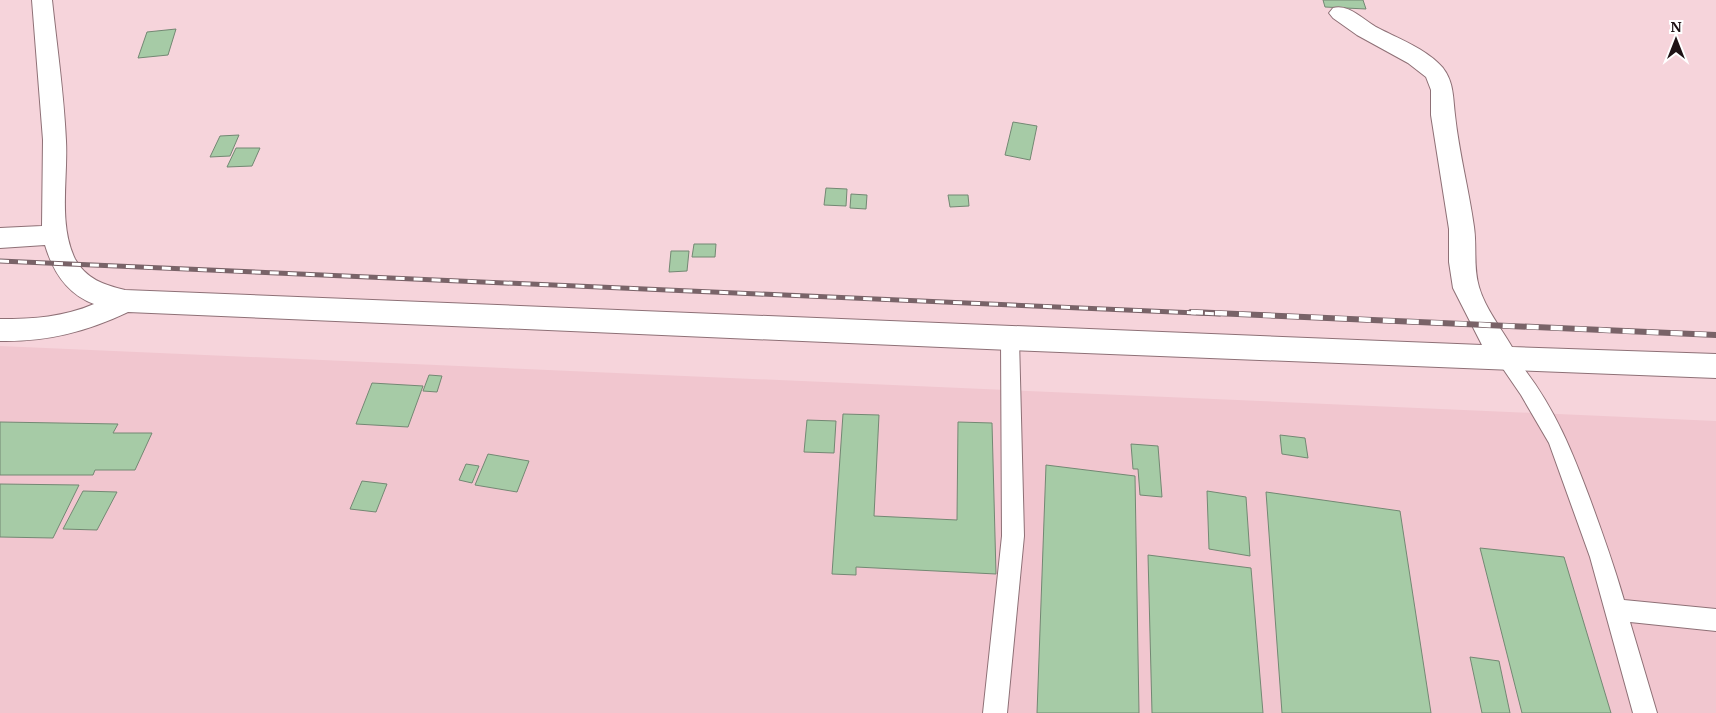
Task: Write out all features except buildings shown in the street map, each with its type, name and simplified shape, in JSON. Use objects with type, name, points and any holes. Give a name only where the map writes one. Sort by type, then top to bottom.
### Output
[{"type":"street","points":[[42,0],[55,160],[54,235],[65,263],[83,288],[99,295],[125,301],[1010,339],[1716,366]]},
{"type":"street","points":[[1340,13],[1365,30],[1416,58],[1435,74],[1442,90],[1443,115],[1462,230],[1462,262],[1466,288],[1504,358]]},
{"type":"street","points":[[0,238],[54,235]]},
{"type":"street","points":[[0,330],[23,331],[59,327],[91,318],[125,301]]},
{"type":"lane","points":[[995,713],[1013,536],[1010,339]]},
{"type":"lane","points":[[1504,358],[1534,397],[1556,436],[1601,557],[1646,713]]},
{"type":"lane","points":[[1616,610],[1716,620]]},
{"type":"shaded area","points":[[0,346],[1716,421],[1716,713],[0,713]]},
{"type":"railway","points":[[0,261],[1220,314]]},
{"type":"railway","points":[[1191,312],[1716,335]]}]
